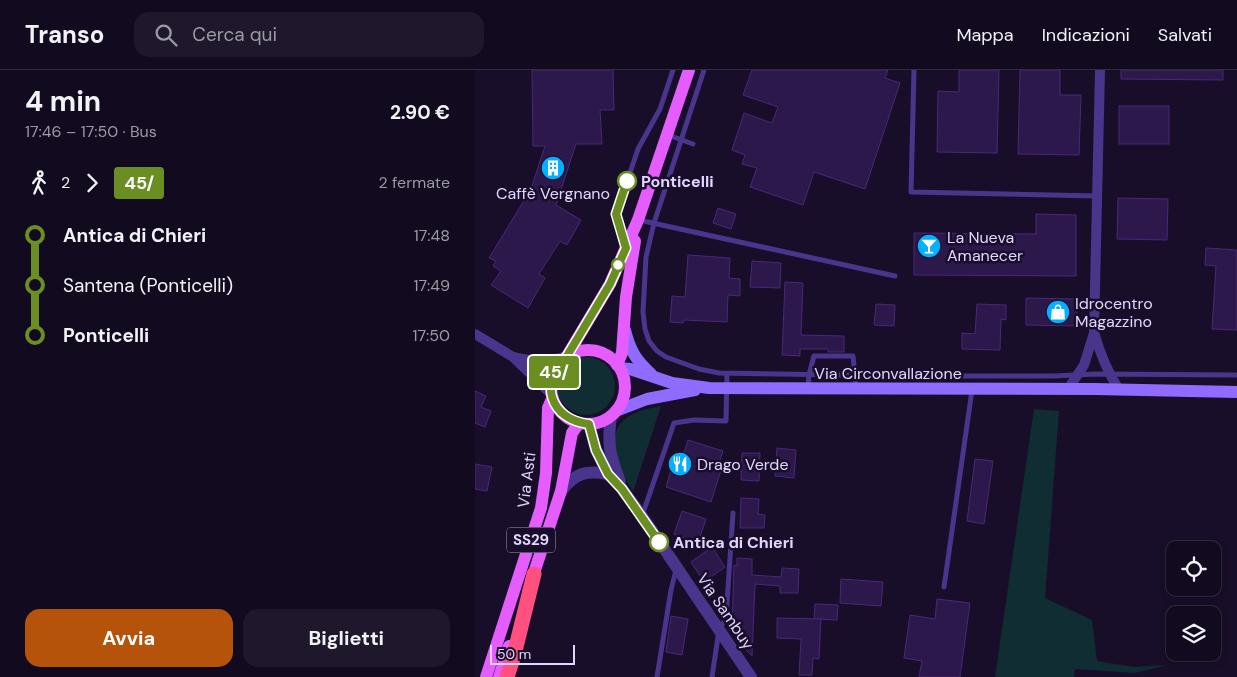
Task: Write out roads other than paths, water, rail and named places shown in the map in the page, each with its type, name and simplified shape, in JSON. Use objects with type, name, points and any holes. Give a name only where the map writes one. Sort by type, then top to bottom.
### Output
[{"type":"highway","points":[[507,677],[534,574]]},
{"type":"main road","points":[[567,356],[610,284],[638,220],[689,70]]},
{"type":"main road","points":[[619,366],[622,353],[623,325],[630,269],[638,220]]},
{"type":"main road","points":[[623,325],[629,346],[634,355],[655,378]]},
{"type":"main road","points":[[594,350],[609,357],[619,366],[624,379],[625,390],[622,402],[613,414],[601,422],[584,424],[563,415],[552,397],[550,383],[559,363],[567,356],[577,351],[594,350]]},
{"type":"main road","name":"Via Circonvallazione","points":[[619,366],[672,383],[709,388],[1068,389],[1237,392]]},
{"type":"main road","name":"Via Circonvallazione","points":[[613,414],[647,399],[709,388]]},
{"type":"main road","name":"Via Asti","points":[[486,677],[541,508],[546,473],[548,408],[552,397]]},
{"type":"main road","name":"Via Asti","points":[[499,677],[561,491],[571,439],[584,424]]},
{"type":"street","points":[[1068,389],[1086,359],[1094,332],[1100,70]]},
{"type":"street","points":[[1094,332],[1101,359],[1119,390]]},
{"type":"street","points":[[475,334],[513,357],[552,397]]},
{"type":"street","points":[[513,357],[532,362],[549,362],[567,356]]},
{"type":"street","name":"Via Sambuy","points":[[613,414],[608,443],[610,455],[622,489]]},
{"type":"street","name":"Via Sambuy","points":[[584,424],[608,474],[642,516],[751,677]]},
{"type":"street","points":[[561,491],[576,476],[590,472],[608,474]]},
{"type":"lane","points":[[626,248],[616,214],[638,148],[660,109],[673,70]]},
{"type":"lane","points":[[704,70],[653,223],[646,257],[643,312],[645,329],[649,341],[666,357],[719,374],[1237,375]]},
{"type":"lane","points":[[914,70],[911,192],[1097,196]]},
{"type":"lane","points":[[667,135],[693,144]]},
{"type":"lane","points":[[638,220],[895,276]]},
{"type":"lane","points":[[808,389],[809,375],[814,356],[853,356],[856,389]]},
{"type":"lane","points":[[642,516],[674,422],[694,420],[726,421],[727,374]]},
{"type":"lane","points":[[944,587],[972,389]]},
{"type":"lane","points":[[712,677],[719,630],[726,618],[733,512]]},
{"type":"lane","points":[[657,677],[676,567]]},
{"type":"place","name":"Caffè Vergnano","points":[[553,168]]},
{"type":"place","name":"Ponticelli","points":[[627,181]]},
{"type":"place","name":"La Nueva Amanecer","points":[[929,246]]},
{"type":"place","name":"Idrocentro Magazzino","points":[[1058,312]]},
{"type":"place","name":"Drago Verde","points":[[680,464]]},
{"type":"place","name":"Antica di Chieri","points":[[659,542]]}]
